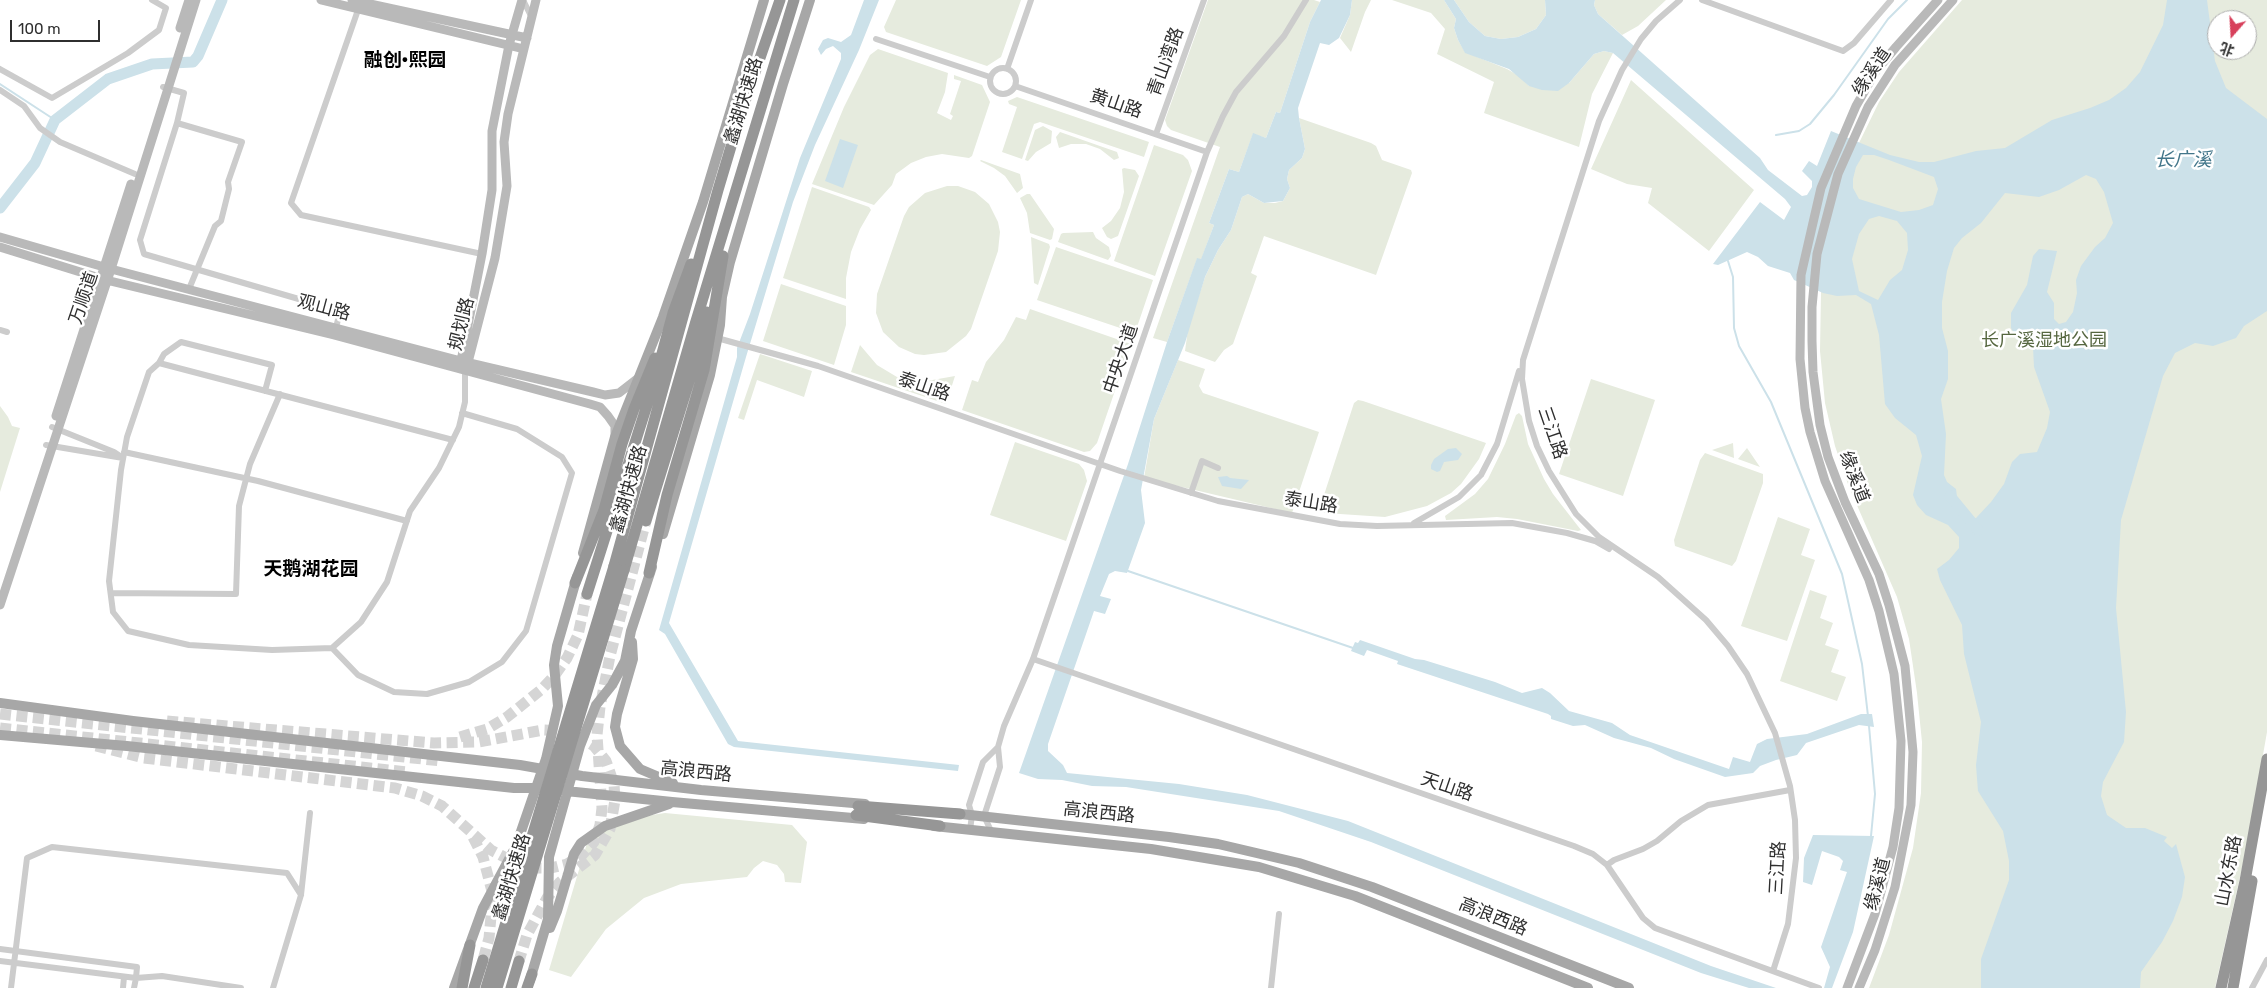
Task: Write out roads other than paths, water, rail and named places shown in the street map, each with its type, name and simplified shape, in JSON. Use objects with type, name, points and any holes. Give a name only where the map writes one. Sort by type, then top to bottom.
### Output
[{"type":"highway","points":[[741,113],[772,0]]},
{"type":"highway","name":"蠡湖快速路","points":[[497,988],[619,568],[718,190],[741,113],[780,0]]},
{"type":"highway","name":"蠡湖快速路","points":[[486,988],[688,347],[767,83],[794,0]]},
{"type":"highway","points":[[767,83],[801,0]]},
{"type":"highway","points":[[646,521],[693,369],[756,141],[763,101]]},
{"type":"highway","points":[[575,583],[604,510],[622,444],[634,410],[673,313],[718,190]]},
{"type":"highway","points":[[650,573],[667,495],[704,370],[720,266]]},
{"type":"highway","points":[[587,594],[654,383],[673,313]]},
{"type":"highway","name":"山水东路","points":[[2233,988],[2267,759]]},
{"type":"highway","name":"山水东路","points":[[2221,988],[2249,882],[2267,802]]},
{"type":"highway","points":[[940,826],[857,810],[960,814]]},
{"type":"highway","points":[[462,988],[470,945]]},
{"type":"highway","points":[[474,988],[483,960]]},
{"type":"highway","points":[[511,988],[519,961]]},
{"type":"highway","points":[[528,988],[532,974]]},
{"type":"main road","name":"万顺道","points":[[108,268],[135,174],[171,70],[189,0]]},
{"type":"main road","name":"万顺道","points":[[174,59],[196,0]]},
{"type":"main road","points":[[321,0],[357,4],[524,49]]},
{"type":"main road","name":"规划路","points":[[466,371],[465,361],[492,190],[492,131],[509,45],[522,0]]},
{"type":"main road","name":"规划路","points":[[465,361],[495,258],[507,186],[504,142],[508,114],[536,0]]},
{"type":"main road","points":[[454,988],[483,908],[516,846],[543,770],[558,706],[554,666],[556,646],[615,437],[663,316],[703,202],[764,0]]},
{"type":"main road","points":[[532,974],[548,918],[549,857],[567,791],[588,722],[625,662],[631,631],[706,389],[730,262],[810,0]]},
{"type":"main road","name":"缘溪道","points":[[1847,988],[1875,914],[1893,847],[1899,808],[1901,740],[1894,674],[1879,611],[1869,580],[1831,498],[1810,432],[1802,383],[1799,326],[1801,275],[1819,196],[1844,131],[1876,71],[1938,0]]},
{"type":"main road","name":"缘溪道","points":[[1859,988],[1887,916],[1904,850],[1911,805],[1913,752],[1911,712],[1905,666],[1890,605],[1867,547],[1845,502],[1828,457],[1820,424],[1813,372],[1812,307],[1817,254],[1838,174],[1868,107],[1895,65],[1953,0]]},
{"type":"main road","points":[[357,4],[375,3],[527,38]]},
{"type":"main road","name":"万顺道","points":[[0,604],[3,580],[108,268],[165,87]]},
{"type":"main road","name":"观山路","points":[[1,237],[335,331],[466,371],[600,407],[615,426],[615,437]]},
{"type":"main road","name":"观山路","points":[[0,247],[104,279],[605,394],[619,393],[637,379]]},
{"type":"main road","points":[[631,631],[633,659],[615,727],[620,746],[640,768],[671,783],[701,790]]},
{"type":"main road","name":"高浪西路","points":[[0,703],[133,721],[520,764],[572,775],[701,790],[984,816],[1218,844],[1299,863],[1372,887],[1629,988]]},
{"type":"main road","name":"高浪西路","points":[[0,735],[136,747],[514,788],[537,788],[940,826],[1151,849],[1260,867],[1355,896],[1588,988]]},
{"type":"main road","points":[[536,961],[557,911],[574,854],[581,843],[605,826],[672,802]]},
{"type":"street","points":[[0,68],[52,98],[128,54],[158,30],[166,8],[152,0]]},
{"type":"street","points":[[522,0],[532,18]]},
{"type":"street","points":[[1007,69],[1031,0]]},
{"type":"street","name":"青山湾路","points":[[1156,134],[1204,0]]},
{"type":"street","name":"中央大道","points":[[998,746],[1004,726],[1033,659],[1208,152],[1223,116],[1236,92],[1284,36],[1306,0]]},
{"type":"street","name":"三江路","points":[[1680,0],[1656,21],[1641,39],[1622,70],[1588,151],[1522,360],[1522,379],[1529,421],[1537,446],[1549,471],[1576,514],[1599,537],[1658,577],[1706,620],[1747,674],[1775,733],[1785,764],[1790,790],[1795,820],[1796,858],[1788,924],[1774,971]]},
{"type":"street","points":[[1702,0],[1843,51],[1854,43],[1890,0]]},
{"type":"street","points":[[357,4],[291,203],[301,215],[482,254]]},
{"type":"street","points":[[876,39],[990,77],[996,70],[1007,69],[1013,74],[1015,86]]},
{"type":"street","name":"黄山路","points":[[990,77],[990,85],[998,93],[1008,93],[1015,86],[1208,152]]},
{"type":"street","points":[[165,87],[184,93],[177,123],[140,240],[144,254],[340,310],[335,331]]},
{"type":"street","points":[[0,90],[24,106],[40,128],[60,142],[135,174]]},
{"type":"street","points":[[177,123],[242,142],[228,182],[229,189],[221,221],[215,226],[189,289]]},
{"type":"street","name":"泰山路","points":[[717,338],[754,350],[818,366],[1150,481],[1261,510],[1340,524],[1377,526],[1486,522],[1539,526],[1595,541],[1626,557]]},
{"type":"street","points":[[265,390],[272,365],[181,342],[164,354],[160,363],[149,372],[124,455],[109,581],[114,612],[128,630],[190,645],[272,650],[332,648],[361,622],[387,582],[410,511],[439,468],[453,440],[465,402],[466,371]]},
{"type":"street","points":[[1410,524],[1459,497],[1481,475],[1497,444],[1522,360]]},
{"type":"street","points":[[160,363],[453,440]]},
{"type":"street","points":[[111,593],[236,594],[239,506],[250,464],[280,394]]},
{"type":"street","points":[[332,648],[358,675],[394,692],[428,694],[469,682],[502,662],[526,631],[572,473],[562,458],[517,429],[462,413]]},
{"type":"street","points":[[55,428],[124,455]]},
{"type":"street","points":[[49,445],[124,455],[246,480],[407,521]]},
{"type":"street","points":[[1191,493],[1202,461],[1218,468]]},
{"type":"street","name":"天山路","points":[[1033,659],[1574,846],[1593,854],[1608,865],[1643,918],[1655,928],[1819,988]]},
{"type":"street","points":[[970,830],[972,815],[969,805],[983,762],[998,746]]},
{"type":"street","points":[[992,833],[984,816],[1000,767],[998,746]]},
{"type":"street","points":[[1608,865],[1614,860],[1643,849],[1657,841],[1681,821],[1708,805],[1790,790]]},
{"type":"street","points":[[273,988],[301,895],[310,813]]},
{"type":"street","points":[[11,988],[27,858],[52,848],[287,873],[301,895]]},
{"type":"street","points":[[1271,988],[1279,914]]},
{"type":"street","points":[[0,949],[136,967],[134,988]]},
{"type":"street","points":[[2252,988],[2267,960]]},
{"type":"street","points":[[0,961],[124,977],[162,976],[241,988]]},
{"type":"street","points":[[123,988],[124,977]]},
{"type":"water","points":[[864,0],[879,0],[859,50],[815,145],[793,202],[669,623],[738,741],[959,765],[958,771],[734,747],[728,744],[665,634],[659,630],[737,357],[737,348],[750,314],[800,158],[841,59],[841,53],[833,46],[826,49],[821,55],[818,49],[823,40],[828,38],[841,42],[851,35]]},
{"type":"water","points":[[1321,0],[1352,0],[1350,15],[1339,38],[1329,45],[1320,43],[1298,108],[1305,149],[1302,158],[1289,170],[1287,179],[1290,188],[1283,201],[1264,203],[1248,194],[1242,197],[1231,230],[1218,250],[1205,277],[1185,343],[1154,419],[1141,490],[1145,523],[1127,573],[1115,571],[1109,574],[1100,596],[1111,599],[1105,614],[1094,611],[1048,744],[1048,751],[1063,765],[1067,773],[1179,784],[1247,795],[1348,821],[1711,966],[1776,988],[1749,988],[1701,973],[1371,842],[1279,811],[1126,787],[1092,786],[1062,780],[1038,779],[1019,773],[1128,464],[1167,342],[1197,258],[1201,259],[1214,225],[1209,223],[1229,169],[1239,172],[1253,133],[1266,138],[1276,112],[1280,113],[1310,22]]},
{"type":"water","name":"长广溪","points":[[1444,0],[1454,0],[1469,22],[1485,36],[1501,39],[1518,37],[1536,29],[1546,15],[1545,0],[1595,0],[1594,5],[1598,14],[1760,158],[1768,170],[1802,196],[1807,195],[1812,187],[1812,181],[1802,171],[1809,161],[1817,166],[1831,131],[1890,155],[1919,162],[1934,162],[1976,151],[2005,148],[2052,120],[2109,100],[2126,88],[2140,72],[2163,25],[2167,0],[2207,0],[2207,60],[2215,60],[2226,88],[2267,119],[2267,311],[2244,326],[2236,338],[2213,346],[2195,343],[2175,353],[2163,376],[2121,520],[2116,608],[2126,712],[2124,742],[2103,782],[2101,796],[2107,815],[2126,828],[2145,828],[2167,837],[2164,841],[2172,848],[2176,844],[2185,877],[2182,897],[2173,921],[2162,942],[2141,972],[2140,988],[1981,988],[1981,959],[2009,880],[2009,861],[2003,831],[1978,791],[1976,765],[1981,722],[1964,654],[1962,625],[1940,580],[1937,569],[1949,560],[1959,548],[1959,537],[1948,525],[1926,515],[1917,505],[1913,495],[1922,456],[1916,435],[1895,418],[1885,404],[1879,335],[1871,304],[1856,295],[1837,296],[1823,293],[1794,280],[1790,273],[1768,266],[1758,257],[1747,252],[1718,265],[1713,264],[1760,202],[1784,220],[1791,207],[1785,199],[1613,53],[1604,51],[1594,54],[1569,83],[1558,91],[1542,90],[1529,86],[1509,69],[1465,53],[1454,28],[1456,19]],"holes":[[[1863,155],[1874,155],[1934,177],[1938,189],[1933,205],[1919,210],[1901,212],[1859,199],[1853,188],[1856,167]],[[2086,175],[2096,179],[2104,192],[2113,223],[2105,238],[2095,247],[2081,266],[2076,280],[2077,293],[2073,312],[2066,322],[2059,324],[2054,319],[2054,303],[2047,292],[2057,251],[2039,249],[2033,256],[2027,285],[2011,313],[2011,328],[2017,338],[2029,341],[2033,347],[2034,367],[2050,412],[2047,428],[2037,452],[2020,454],[2012,462],[2004,484],[1991,502],[1976,518],[1965,519],[1959,512],[1956,489],[1947,482],[1944,475],[1946,434],[1941,399],[1948,379],[1948,351],[1942,328],[1942,302],[1947,271],[1954,248],[1962,238],[1981,223],[2005,193],[2039,197],[2059,190]],[[1879,216],[1897,221],[1907,233],[1908,250],[1902,270],[1890,280],[1878,300],[1859,291],[1852,259],[1859,234],[1869,219]]]},
{"type":"water","points":[[840,139],[858,145],[843,188],[825,181]]},
{"type":"water","points":[[1456,448],[1462,454],[1458,460],[1444,462],[1440,471],[1437,472],[1431,469],[1434,459],[1448,449]]},
{"type":"water","points":[[1227,476],[1249,480],[1241,489],[1222,486],[1218,477]]},
{"type":"water","points":[[1360,640],[1415,659],[1424,660],[1495,682],[1522,693],[1542,688],[1569,711],[1612,723],[1630,735],[1729,769],[1733,757],[1750,762],[1757,744],[1767,739],[1807,734],[1861,714],[1872,714],[1874,727],[1859,725],[1806,743],[1797,755],[1760,766],[1753,773],[1725,777],[1674,759],[1651,748],[1614,738],[1585,725],[1573,726],[1551,719],[1551,716],[1548,714],[1397,664],[1398,661],[1367,650],[1364,656],[1351,651],[1355,642],[1358,643]]},
{"type":"water","points":[[1813,835],[1874,836],[1853,932],[1832,988],[1824,988],[1830,967],[1821,947],[1847,872],[1840,870],[1843,861],[1839,857],[1822,851],[1812,885],[1803,882],[1804,858]]},
{"type":"waterway","points":[[0,208],[35,163],[55,120],[108,79],[152,64],[193,62],[198,56],[222,0]]},
{"type":"waterway","points":[[1776,135],[1799,131],[1810,124],[1834,95],[1888,19],[1907,0]]},
{"type":"waterway","points":[[0,84],[55,120]]},
{"type":"waterway","points":[[1728,261],[1733,277],[1734,328],[1739,346],[1771,402],[1842,574],[1862,664],[1868,716]]},
{"type":"waterway","points":[[1950,496],[1978,530]]},
{"type":"waterway","points":[[1128,571],[1353,648]]},
{"type":"waterway","points":[[1869,726],[1875,794],[1871,836]]},
{"type":"tunnel","points":[[96,746],[144,758],[395,788],[422,796],[442,806],[491,850],[512,861],[532,868],[551,868],[567,864],[582,855],[594,842],[600,825],[602,808],[597,735],[600,707],[610,656],[646,521]]},
{"type":"tunnel","points":[[460,737],[487,729],[507,717],[542,689],[555,675],[567,658],[578,635],[587,594]]},
{"type":"tunnel","points":[[0,714],[441,761]]},
{"type":"tunnel","points":[[167,721],[434,743],[479,742],[543,730],[563,731],[579,737],[594,746],[606,761],[614,784],[615,800],[610,829],[595,855],[560,882],[547,898],[527,935],[519,961]]},
{"type":"tunnel","points":[[0,728],[408,772]]},
{"type":"tunnel","points":[[473,837],[483,857],[493,895],[489,938],[483,960]]},
{"type":"district","name":"融创·熙园","points":[[405,61]]},
{"type":"district","name":"天鹅湖花园","points":[[311,570]]},
{"type":"park label","name":"长广溪湿地公园","points":[[2044,341]]}]
